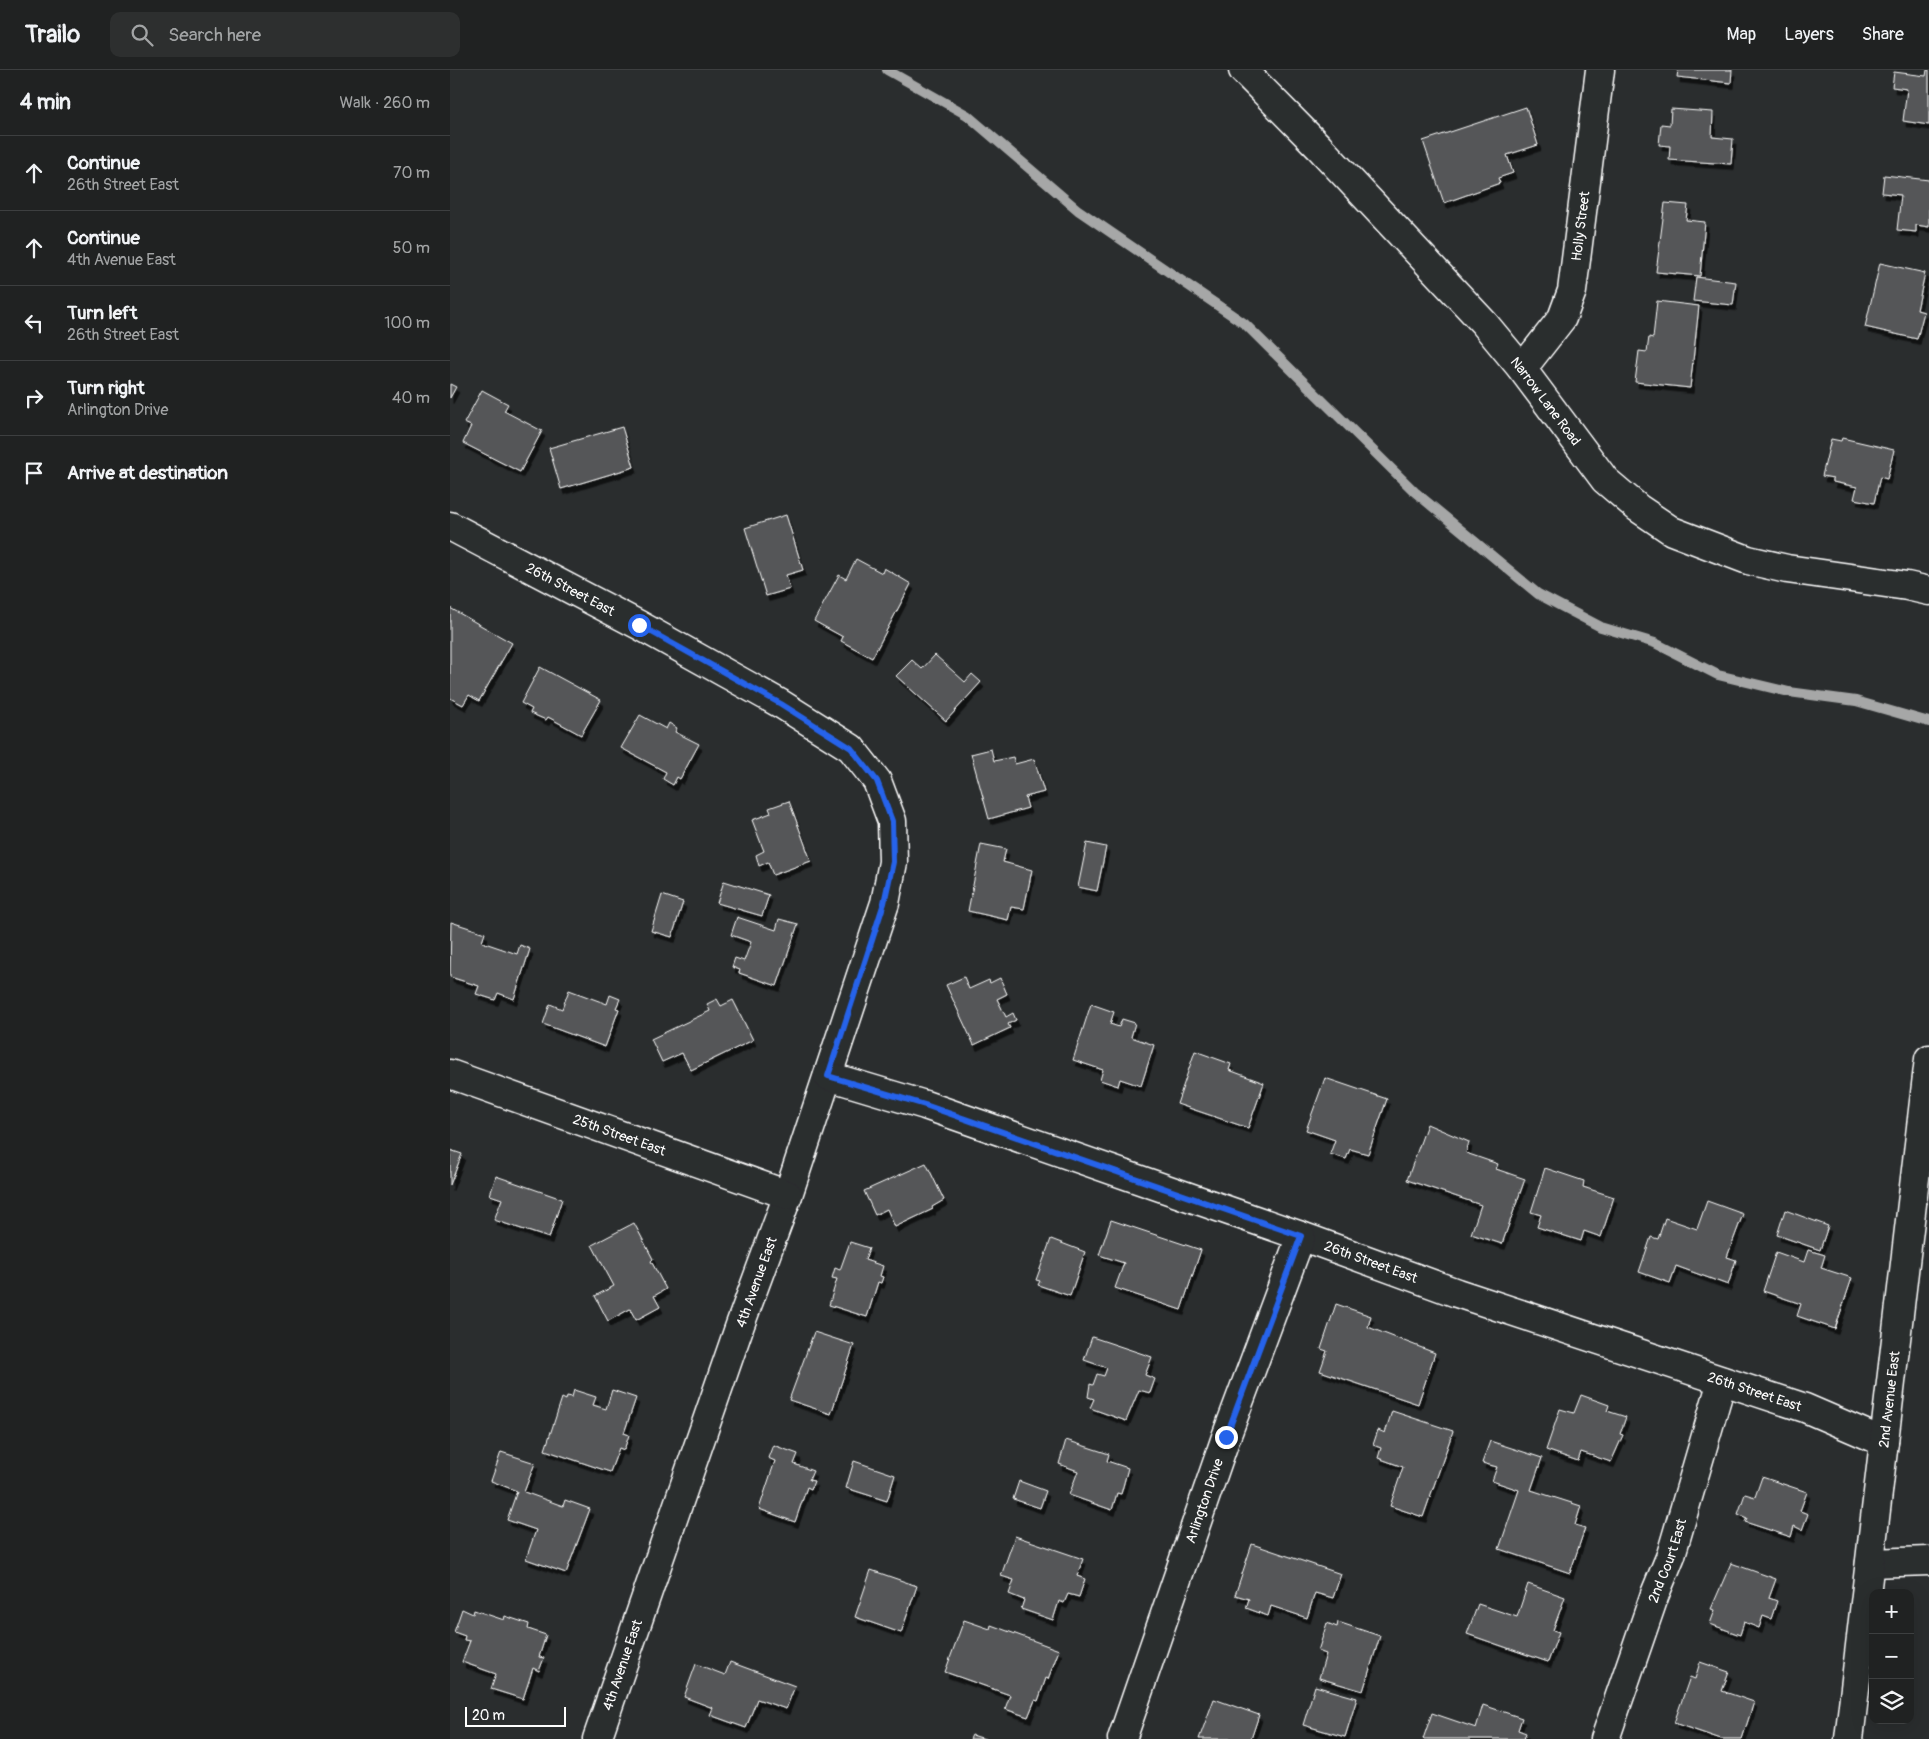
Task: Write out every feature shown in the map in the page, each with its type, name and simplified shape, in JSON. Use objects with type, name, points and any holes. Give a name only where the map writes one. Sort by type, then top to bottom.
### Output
[{"type":"street","name":"Narrow Lane Road","points":[[1243,70],[1319,147],[1470,309],[1522,369],[1605,480],[1638,508],[1672,531],[1748,560],[1787,569],[1907,586],[1929,591]]},
{"type":"street","name":"Holly Street","points":[[1522,369],[1562,318],[1572,291],[1600,70]]},
{"type":"street","name":"26th Street East","points":[[450,526],[639,625],[781,704],[851,748],[877,781],[892,821]]},
{"type":"street","name":"4th Avenue East","points":[[597,1739],[740,1325],[788,1194],[884,903],[893,862],[892,821]]},
{"type":"street","name":"2nd Avenue East","points":[[1849,1739],[1929,1060]]},
{"type":"street","name":"25th Street East","points":[[450,1074],[788,1194]]},
{"type":"street","name":"26th Street East","points":[[828,1076],[925,1105],[1301,1236],[1457,1293],[1805,1408],[1884,1442]]},
{"type":"street","name":"Arlington Drive","points":[[1122,1739],[1226,1437],[1301,1236]]},
{"type":"street","name":"2nd Court East","points":[[1606,1739],[1655,1594],[1671,1555],[1722,1381]]},
{"type":"street","points":[[1870,1563],[1929,1561]]},
{"type":"building","points":[[1678,70],[1732,70],[1731,83],[1677,77]]},
{"type":"building","points":[[1927,70],[1929,70],[1929,125],[1903,121],[1907,89],[1892,87],[1894,72],[1926,76]]},
{"type":"building","points":[[1526,107],[1538,145],[1507,155],[1513,173],[1498,178],[1500,183],[1444,203],[1423,141]]},
{"type":"building","points":[[1671,109],[1713,112],[1712,137],[1733,139],[1731,164],[1669,160],[1670,146],[1659,145],[1661,124],[1670,125]]},
{"type":"building","points":[[1884,175],[1929,180],[1929,227],[1916,225],[1916,232],[1897,230],[1901,195],[1882,193]]},
{"type":"building","points":[[1665,203],[1688,205],[1686,220],[1705,222],[1700,276],[1656,272]]},
{"type":"building","points":[[1880,263],[1925,273],[1917,310],[1924,312],[1917,339],[1865,327]]},
{"type":"building","points":[[1696,277],[1736,282],[1733,305],[1693,301]]},
{"type":"building","points":[[1657,301],[1699,306],[1690,388],[1635,382],[1639,351],[1647,352],[1649,337],[1653,338]]},
{"type":"building","points":[[450,384],[456,387],[450,398]]},
{"type":"building","points":[[482,390],[508,404],[504,411],[542,431],[520,472],[463,443],[471,426],[464,423]]},
{"type":"building","points":[[622,427],[634,467],[561,489],[549,448]]},
{"type":"building","points":[[1842,438],[1894,450],[1887,479],[1880,477],[1874,503],[1854,499],[1857,487],[1833,482],[1833,478],[1822,476],[1831,439],[1841,441]]},
{"type":"building","points":[[786,515],[803,570],[786,575],[790,589],[766,596],[745,528]]},
{"type":"building","points":[[856,559],[882,573],[884,568],[911,584],[872,658],[841,641],[843,637],[814,621],[839,575],[846,579]]},
{"type":"building","points":[[450,608],[512,643],[479,701],[469,695],[463,705],[450,698]]},
{"type":"building","points":[[935,655],[965,682],[972,674],[981,682],[946,721],[896,676],[912,660],[922,669]]},
{"type":"building","points":[[540,667],[601,700],[581,735],[548,717],[546,720],[530,713],[532,709],[521,703]]},
{"type":"building","points":[[640,715],[666,729],[669,723],[677,728],[675,732],[699,744],[680,779],[677,777],[673,785],[663,779],[666,772],[621,748]]},
{"type":"building","points":[[991,749],[994,761],[1013,757],[1015,764],[1034,759],[1044,792],[1025,797],[1028,808],[989,819],[971,754]]},
{"type":"building","points":[[789,801],[811,861],[773,875],[768,862],[759,866],[756,855],[764,851],[752,820],[771,813],[769,808]]},
{"type":"building","points":[[1087,843],[1106,847],[1097,891],[1078,887]]},
{"type":"building","points":[[981,844],[1006,849],[1003,862],[1032,870],[1024,909],[1011,907],[1008,920],[968,911]]},
{"type":"building","points":[[724,881],[769,895],[762,916],[717,903]]},
{"type":"building","points":[[662,895],[683,902],[672,937],[651,931]]},
{"type":"building","points":[[737,917],[776,930],[779,919],[798,924],[777,986],[739,973],[740,970],[732,967],[735,958],[744,961],[751,942],[731,935]]},
{"type":"building","points":[[451,922],[485,933],[482,942],[517,954],[520,945],[530,949],[514,999],[498,993],[495,1000],[476,994],[479,986],[450,977]]},
{"type":"building","points":[[964,977],[969,989],[989,980],[990,983],[1000,978],[1007,994],[997,999],[1006,1017],[1013,1013],[1016,1020],[1008,1024],[1010,1028],[974,1045],[946,985]]},
{"type":"building","points":[[569,990],[607,1004],[610,995],[620,999],[616,1008],[619,1009],[605,1047],[543,1024],[550,1004],[562,1009]]},
{"type":"building","points":[[717,999],[721,1006],[733,1000],[753,1040],[691,1070],[682,1053],[662,1062],[651,1039],[710,1011],[707,1004]]},
{"type":"building","points":[[1091,1004],[1114,1012],[1110,1024],[1119,1027],[1122,1019],[1135,1023],[1131,1037],[1154,1045],[1141,1086],[1120,1079],[1118,1086],[1100,1080],[1103,1070],[1073,1060]]},
{"type":"building","points":[[1195,1051],[1231,1064],[1229,1070],[1264,1083],[1248,1128],[1177,1104]]},
{"type":"building","points":[[1325,1078],[1387,1099],[1368,1154],[1350,1149],[1346,1159],[1330,1154],[1335,1140],[1306,1130]]},
{"type":"building","points":[[1427,1124],[1469,1142],[1466,1153],[1498,1164],[1496,1169],[1525,1179],[1502,1244],[1471,1234],[1481,1205],[1407,1180]]},
{"type":"building","points":[[450,1150],[462,1154],[450,1185]]},
{"type":"building","points":[[926,1163],[944,1200],[932,1207],[933,1209],[895,1227],[887,1209],[875,1215],[864,1191]]},
{"type":"building","points":[[1545,1168],[1584,1181],[1583,1187],[1614,1197],[1601,1237],[1584,1231],[1581,1241],[1537,1227],[1541,1215],[1531,1212]]},
{"type":"building","points":[[496,1176],[562,1199],[549,1238],[494,1220],[502,1199],[490,1195]]},
{"type":"building","points":[[1707,1201],[1743,1214],[1727,1257],[1736,1260],[1728,1285],[1676,1266],[1670,1283],[1639,1272],[1651,1237],[1658,1239],[1665,1218],[1697,1229]]},
{"type":"building","points":[[1785,1210],[1828,1226],[1820,1250],[1777,1235]]},
{"type":"building","points":[[1111,1220],[1201,1250],[1181,1310],[1115,1288],[1124,1263],[1099,1255]]},
{"type":"building","points":[[634,1223],[666,1289],[654,1296],[660,1307],[636,1320],[630,1309],[608,1321],[595,1296],[614,1286],[592,1245]]},
{"type":"building","points":[[1051,1239],[1085,1252],[1070,1296],[1038,1285],[1040,1281],[1036,1280]]},
{"type":"building","points":[[850,1242],[869,1248],[865,1260],[883,1266],[880,1276],[883,1277],[881,1283],[878,1282],[867,1317],[829,1305],[837,1279],[832,1278],[835,1268],[840,1270]]},
{"type":"building","points":[[1808,1250],[1825,1255],[1821,1268],[1852,1278],[1835,1329],[1797,1316],[1801,1304],[1763,1291],[1776,1252],[1804,1262]]},
{"type":"building","points":[[1336,1304],[1371,1316],[1368,1327],[1435,1353],[1418,1404],[1320,1371],[1327,1351],[1321,1349]]},
{"type":"building","points":[[814,1332],[854,1345],[831,1414],[789,1400]]},
{"type":"building","points":[[1092,1337],[1152,1357],[1145,1375],[1155,1379],[1150,1393],[1139,1390],[1126,1421],[1090,1408],[1094,1399],[1088,1397],[1090,1384],[1093,1385],[1097,1374],[1104,1376],[1107,1368],[1084,1360]]},
{"type":"building","points":[[574,1390],[596,1397],[593,1405],[606,1409],[612,1390],[636,1398],[624,1433],[629,1435],[624,1450],[619,1448],[610,1472],[545,1450],[562,1398],[566,1400],[567,1396],[572,1397]]},
{"type":"building","points":[[1581,1395],[1609,1405],[1607,1411],[1626,1417],[1620,1434],[1623,1435],[1611,1462],[1581,1452],[1578,1461],[1546,1450],[1560,1409],[1574,1413]]},
{"type":"building","points":[[1392,1411],[1453,1431],[1423,1517],[1390,1506],[1403,1467],[1378,1458],[1381,1448],[1373,1445],[1378,1430],[1385,1433]]},
{"type":"building","points":[[1066,1440],[1109,1454],[1107,1461],[1128,1468],[1121,1494],[1117,1493],[1112,1510],[1069,1495],[1078,1471],[1059,1464]]},
{"type":"building","points":[[1490,1441],[1542,1458],[1531,1490],[1581,1506],[1575,1525],[1585,1528],[1570,1573],[1499,1549],[1519,1490],[1492,1481],[1497,1467],[1482,1463]]},
{"type":"building","points":[[773,1445],[798,1454],[794,1464],[813,1471],[809,1480],[814,1481],[811,1489],[807,1487],[795,1522],[759,1509],[775,1461],[768,1458]]},
{"type":"building","points":[[501,1452],[535,1463],[524,1492],[563,1506],[565,1500],[590,1509],[566,1573],[526,1559],[536,1530],[507,1520],[517,1491],[491,1481]]},
{"type":"building","points":[[854,1461],[895,1475],[887,1501],[846,1488]]},
{"type":"building","points":[[1762,1477],[1807,1492],[1800,1511],[1808,1514],[1802,1530],[1794,1526],[1791,1537],[1745,1522],[1747,1518],[1738,1514],[1745,1494],[1755,1497]]},
{"type":"building","points":[[1019,1481],[1046,1491],[1040,1508],[1013,1499]]},
{"type":"building","points":[[1015,1536],[1083,1559],[1077,1576],[1085,1579],[1079,1597],[1068,1594],[1064,1603],[1059,1601],[1053,1620],[1021,1609],[1024,1600],[1009,1594],[1014,1580],[1001,1576]]},
{"type":"building","points":[[1252,1544],[1341,1574],[1333,1598],[1315,1593],[1307,1618],[1271,1606],[1268,1616],[1246,1608],[1249,1599],[1235,1595]]},
{"type":"building","points":[[1731,1563],[1776,1579],[1769,1598],[1777,1601],[1771,1619],[1763,1616],[1759,1628],[1744,1622],[1740,1635],[1710,1624],[1715,1610],[1711,1609]]},
{"type":"building","points":[[871,1570],[917,1586],[901,1633],[855,1617]]},
{"type":"building","points":[[1528,1584],[1565,1597],[1553,1630],[1559,1632],[1548,1662],[1467,1634],[1478,1604],[1517,1617]]},
{"type":"building","points":[[462,1609],[473,1614],[474,1610],[504,1620],[505,1616],[529,1624],[528,1629],[546,1635],[539,1657],[544,1658],[539,1671],[533,1668],[523,1699],[491,1689],[496,1674],[462,1662],[470,1641],[464,1640],[465,1636],[454,1632]]},
{"type":"building","points":[[964,1620],[990,1629],[991,1625],[1059,1650],[1038,1701],[1035,1700],[1028,1717],[1005,1709],[1010,1695],[945,1672]]},
{"type":"building","points":[[1338,1622],[1380,1636],[1363,1691],[1319,1678],[1326,1654],[1318,1651],[1327,1623],[1337,1627]]},
{"type":"building","points":[[730,1662],[795,1686],[786,1709],[757,1699],[746,1728],[710,1715],[713,1708],[684,1697],[696,1664],[725,1675]]},
{"type":"building","points":[[1700,1662],[1729,1672],[1722,1691],[1754,1702],[1742,1739],[1721,1739],[1674,1723],[1690,1677],[1695,1679]]},
{"type":"building","points":[[1315,1686],[1357,1698],[1345,1737],[1303,1725]]},
{"type":"building","points":[[1214,1699],[1259,1715],[1251,1739],[1199,1739]]},
{"type":"building","points":[[1483,1705],[1522,1718],[1518,1730],[1526,1733],[1524,1739],[1423,1739],[1432,1713],[1476,1728]]},
{"type":"building","points":[[972,1735],[985,1739],[970,1739]]},
{"type":"waterway","points":[[887,70],[967,115],[1078,210],[1245,324],[1415,492],[1538,594],[1601,627],[1655,643],[1718,675],[1789,692],[1856,701],[1929,722]]},
{"type":"route","points":[[639,625],[781,704],[851,748],[877,781],[892,821],[893,862],[884,903],[845,1018],[828,1076],[925,1105],[1301,1236],[1226,1437]]}]
